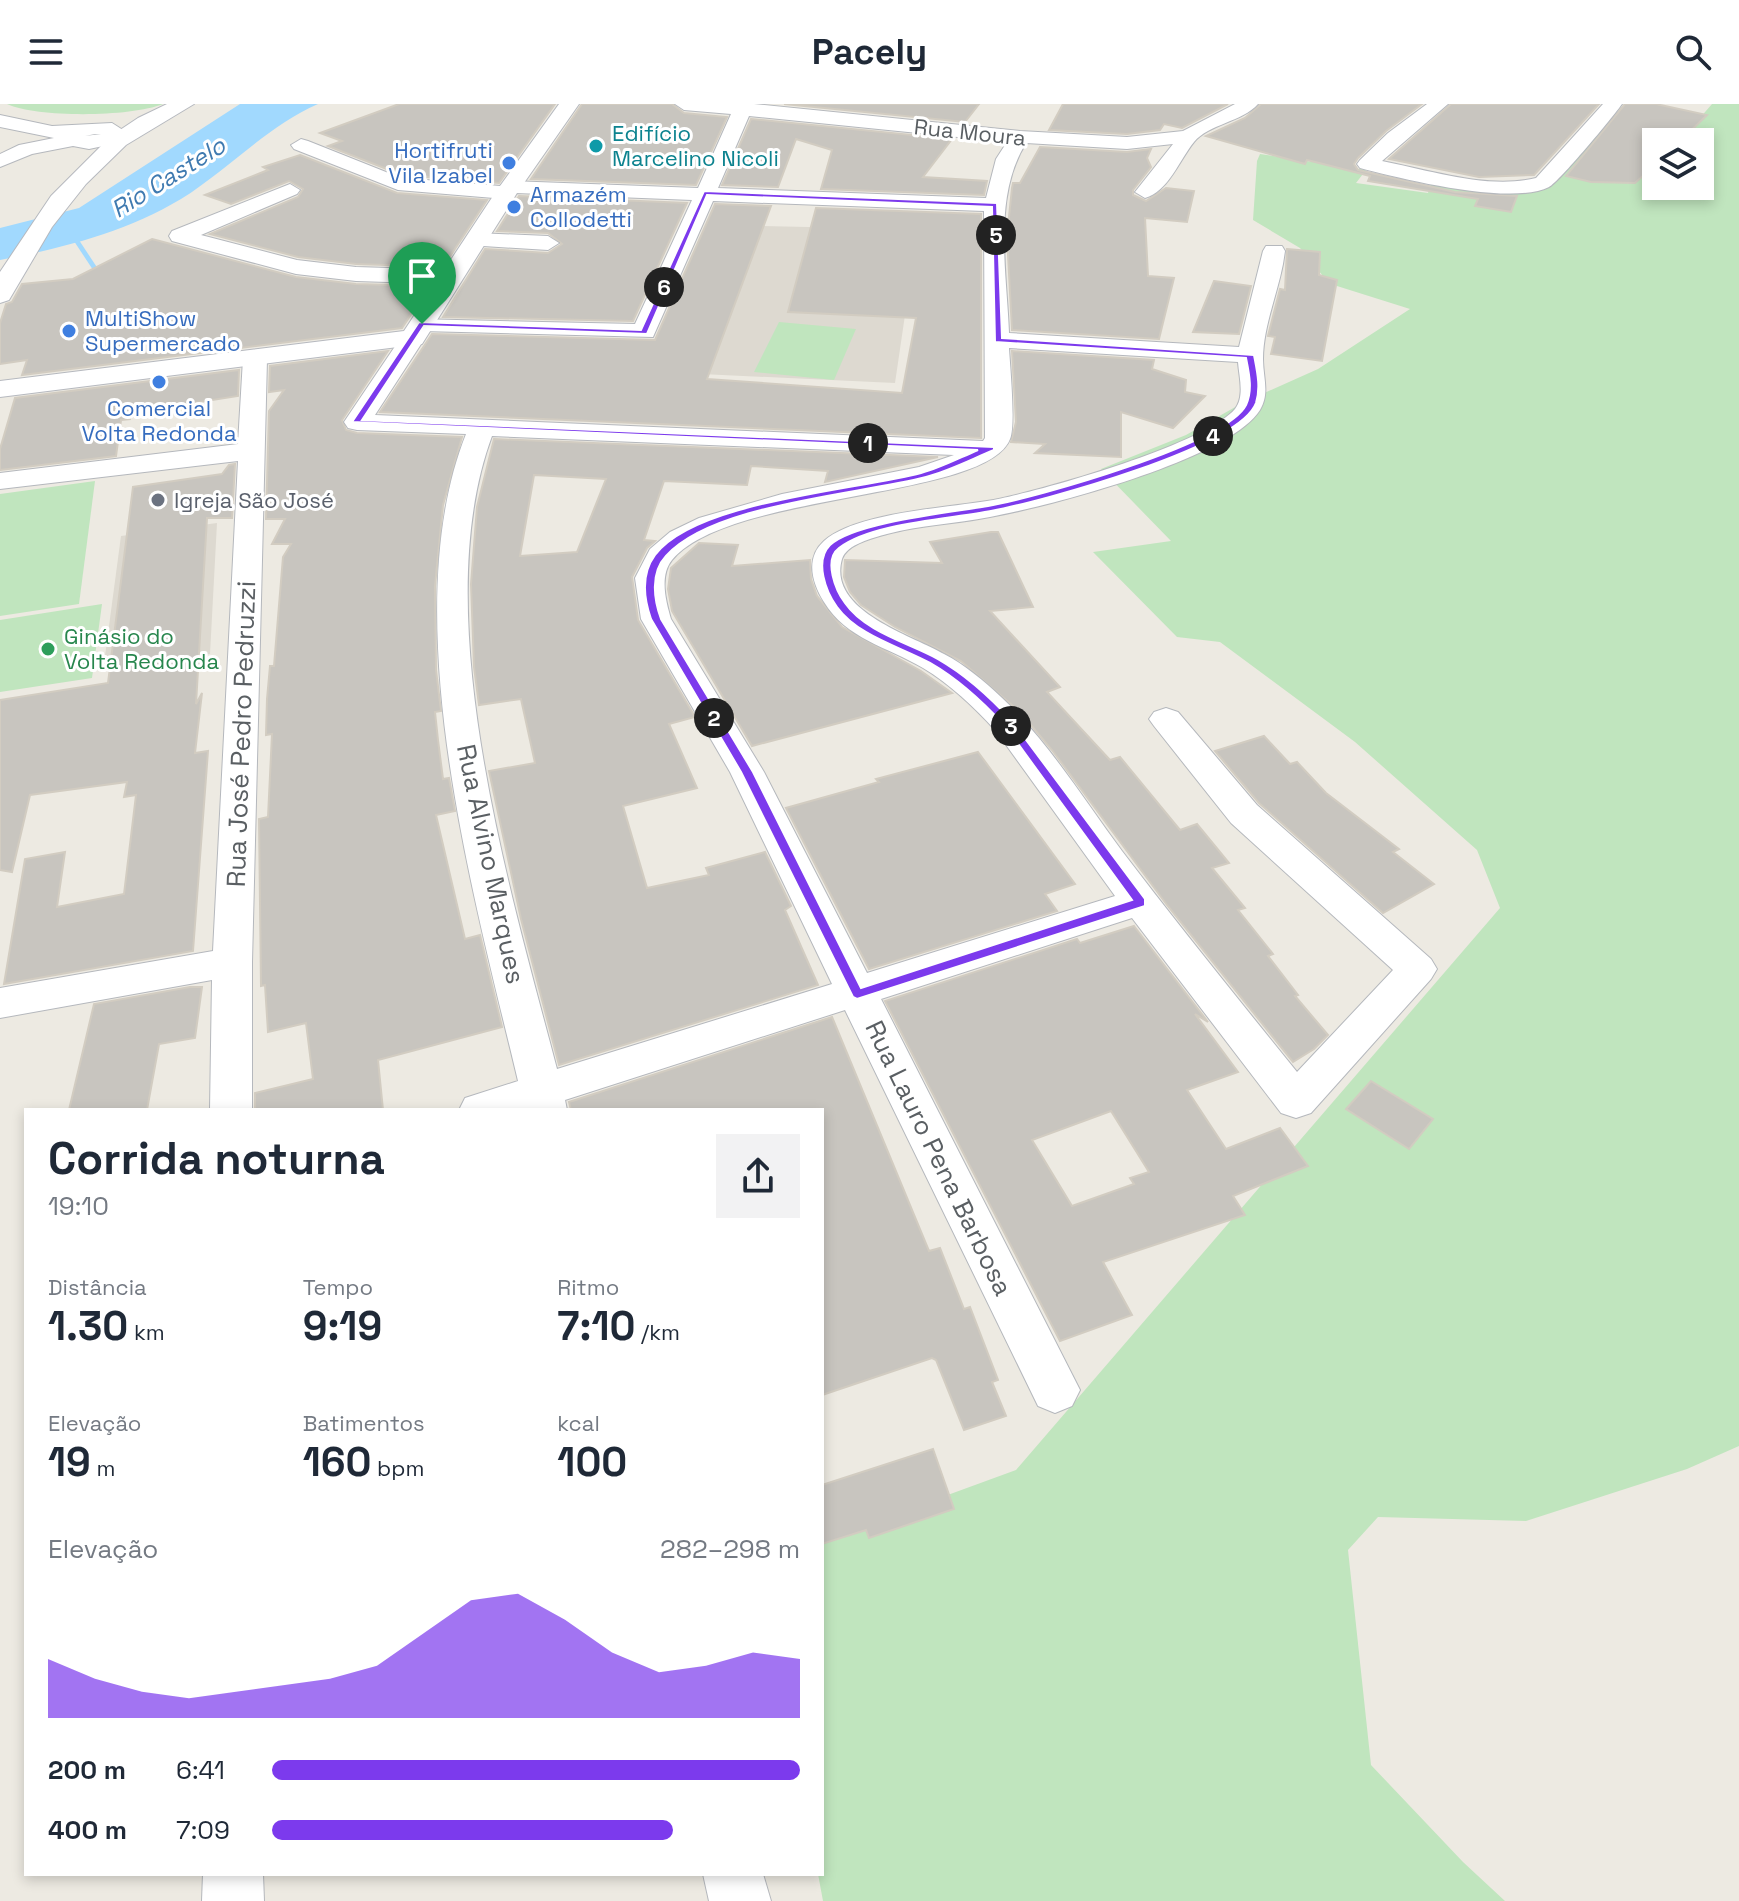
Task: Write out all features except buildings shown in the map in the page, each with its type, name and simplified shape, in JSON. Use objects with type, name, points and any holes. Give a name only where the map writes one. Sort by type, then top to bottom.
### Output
[{"type":"main road","points":[[0,295],[22,256],[112,138],[184,104]]},
{"type":"main road","points":[[0,389],[255,359],[417,331],[508,190],[569,104]]},
{"type":"street","name":"Rua Moura","points":[[684,104],[743,106],[1020,137],[1127,143],[1188,136],[1249,104]]},
{"type":"street","points":[[1439,104],[1395,137],[1367,164],[1513,187],[1543,182],[1613,104]]},
{"type":"street","points":[[743,106],[644,332],[417,331],[357,422],[991,448],[998,438],[995,205],[1006,159],[1020,137]]},
{"type":"street","points":[[45,138],[58,114]]},
{"type":"street","points":[[0,121],[45,138]]},
{"type":"street","points":[[1145,192],[1171,163],[1188,136]]},
{"type":"street","points":[[2,150],[45,138],[112,138]]},
{"type":"street","points":[[301,145],[398,184],[995,205]]},
{"type":"street","points":[[290,190],[180,236],[296,267],[356,274],[452,277]]},
{"type":"street","points":[[476,240],[548,243]]},
{"type":"street","points":[[1166,719],[1244,814],[1417,969],[1296,1101],[1140,902],[1008,723],[986,699],[936,662],[866,627],[842,607],[827,568],[827,557],[834,546],[866,532],[1044,495],[1152,461],[1210,438],[1241,419],[1251,404],[1255,380],[1250,355],[1271,276],[1274,251]]},
{"type":"street","points":[[998,340],[1250,355]]},
{"type":"street","name":"Rua José Pedro Pedruzzi","points":[[231,1108],[232,962],[255,359]]},
{"type":"street","name":"Rua Alvino Marques","points":[[482,428],[473,448],[458,508],[453,539],[451,608],[465,749],[478,825],[544,1101]]},
{"type":"street","name":"Rua Lauro Pena Barbosa","points":[[991,448],[926,474],[735,514],[694,528],[659,557],[648,594],[656,619],[747,772],[1055,1390]]},
{"type":"street","points":[[0,481],[250,451]]},
{"type":"street","points":[[494,1108],[544,1101],[1140,902]]},
{"type":"street","points":[[0,1003],[232,962]]},
{"type":"street","points":[[233,1876],[233,1901]]},
{"type":"street","points":[[734,1876],[740,1901]]},
{"type":"shaded area","points":[[721,225],[854,228],[915,247],[895,383],[659,372]]},
{"type":"shaded area","points":[[217,523],[210,654],[103,671],[121,536]]},
{"type":"green space","points":[[7,104],[163,104],[129,111],[62,114],[21,109]]},
{"type":"green space","points":[[1712,104],[1739,104],[1739,1446],[1687,1469],[1526,1521],[1378,1517],[1348,1550],[1371,1765],[1463,1862],[1505,1901],[823,1901],[818,1876],[824,1876],[824,1540],[1016,1470],[1500,908],[1477,850],[1355,742],[1220,642],[1177,637],[1093,552],[1171,541],[1101,469],[1186,435],[1244,402],[1318,369],[1410,309],[1337,286],[1323,276],[1300,248],[1253,220],[1260,154],[1366,170],[1356,183],[1428,193],[1433,178],[1527,188],[1601,129],[1642,138],[1642,200],[1714,200],[1714,128],[1691,128]]},
{"type":"green space","points":[[779,322],[856,329],[834,380],[754,372]]},
{"type":"green space","points":[[95,481],[79,604],[0,616],[0,494]]},
{"type":"green space","name":"Ginásio do Volta Redonda","points":[[102,604],[92,678],[0,692],[0,620]]},
{"type":"water","name":"Rio Castelo","points":[[240,104],[318,104],[281,124],[199,187],[160,211],[94,237],[0,260],[0,228],[79,208]]},
{"type":"waterway","points":[[71,232],[101,278]]},
{"type":"place","name":"Edifício Marcelino Nicoli","points":[[596,146]]},
{"type":"place","name":"Hortifruti Vila Izabel","points":[[509,163]]},
{"type":"place","name":"Armazém Collodetti","points":[[514,207]]},
{"type":"place","name":"MultiShow Supermercado","points":[[69,331]]},
{"type":"place","name":"Comercial Volta Redonda","points":[[159,382]]},
{"type":"place","name":"Igreja São José","points":[[158,500]]},
{"type":"place","name":"Ginásio do Volta Redonda","points":[[48,649]]},
{"type":"route","points":[[704,193],[995,205],[998,340],[1250,355],[1255,380],[1251,404],[1241,419],[1210,438],[1152,461],[1044,495],[866,532],[834,546],[827,557],[833,589],[842,607],[866,627],[936,662],[962,680],[986,699],[1008,723],[1140,902],[857,994],[747,772],[656,619],[648,594],[659,557],[694,528],[735,514],[926,474],[991,448],[357,422],[422,324],[644,332],[704,193]]}]
